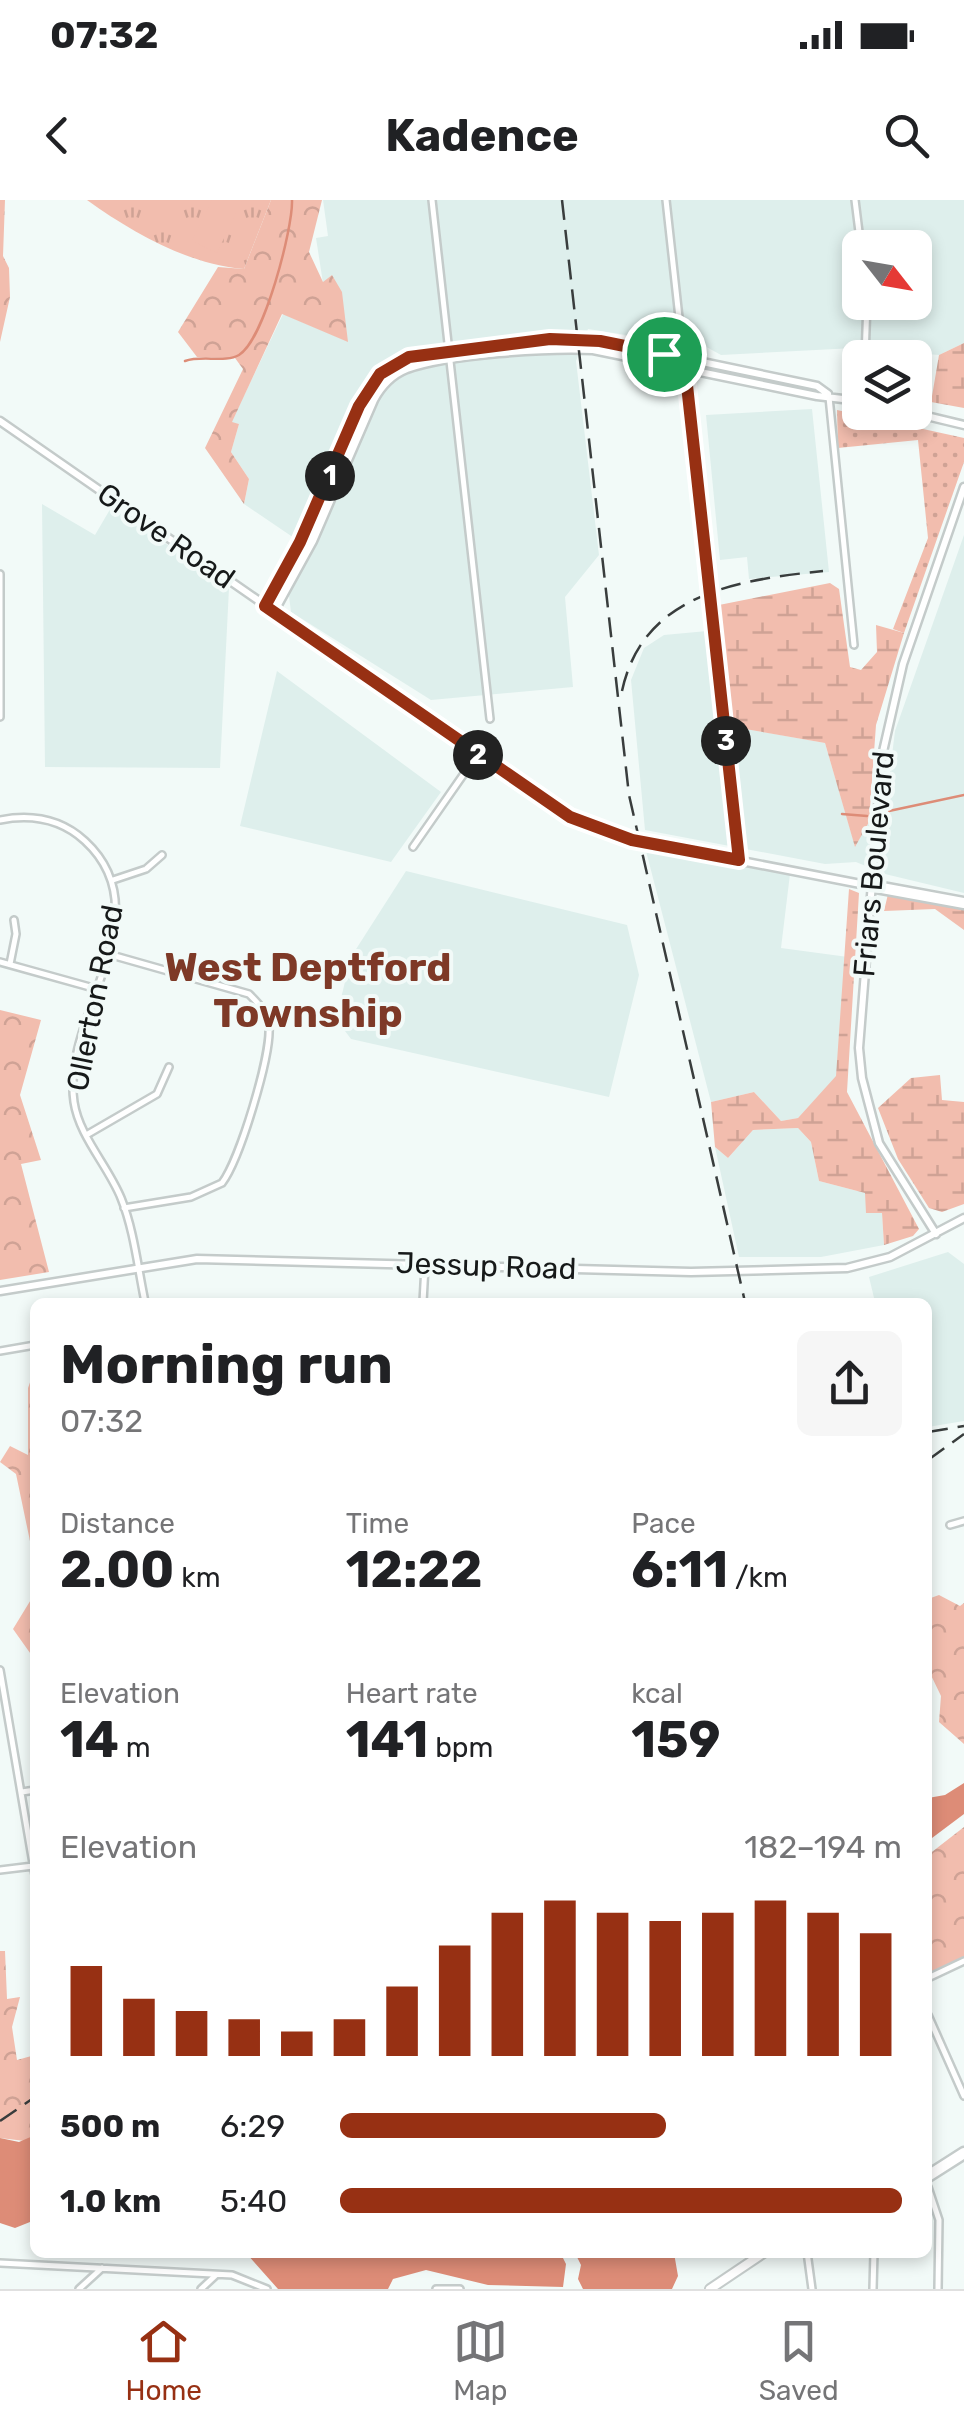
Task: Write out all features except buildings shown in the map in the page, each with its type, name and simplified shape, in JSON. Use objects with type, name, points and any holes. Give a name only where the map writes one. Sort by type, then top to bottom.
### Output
[{"type":"highway","points":[[871,886],[964,903]]},
{"type":"highway","points":[[932,2174],[964,2156]]},
{"type":"main road","points":[[710,2289],[756,2258]]},
{"type":"street","points":[[432,200],[490,719]]},
{"type":"street","points":[[666,200],[739,860]]},
{"type":"street","points":[[855,200],[859,230]]},
{"type":"street","points":[[265,606],[300,542],[373,381],[409,357],[578,339],[818,386],[830,394]]},
{"type":"street","points":[[274,612],[312,541],[381,388],[407,369],[579,349],[817,396],[842,396]]},
{"type":"street","points":[[830,394],[828,416],[854,645]]},
{"type":"street","points":[[932,417],[964,425]]},
{"type":"street","name":"Grove Road","points":[[0,420],[477,755],[589,826],[632,840],[871,886]]},
{"type":"street","name":"Friars Boulevard","points":[[936,1234],[879,1143],[862,1078],[859,1048],[890,710],[964,488]]},
{"type":"street","points":[[0,574],[0,717]]},
{"type":"street","points":[[413,847],[477,755]]},
{"type":"street","name":"Ollerton Road","points":[[0,820],[37,818],[73,831],[101,858],[114,880],[117,915],[73,1090],[75,1107],[124,1208],[144,1298]]},
{"type":"street","points":[[114,880],[146,868],[162,855]]},
{"type":"street","points":[[10,964],[16,934],[14,920]]},
{"type":"street","points":[[108,954],[249,994],[264,1010],[269,1030],[242,1147],[222,1183],[191,1196],[124,1208]]},
{"type":"street","points":[[0,962],[96,989]]},
{"type":"street","points":[[88,1134],[156,1094],[169,1067]]},
{"type":"street","name":"Jessup Road","points":[[0,1291],[197,1259],[691,1272],[847,1268],[874,1264],[964,1218]]},
{"type":"street","points":[[423,1298],[426,1265]]},
{"type":"street","points":[[0,1351],[30,1346]]},
{"type":"street","points":[[950,1525],[964,1521]]},
{"type":"street","points":[[0,1670],[30,1841]]},
{"type":"street","points":[[22,1792],[30,1791]]},
{"type":"street","points":[[0,1870],[30,1866]]},
{"type":"street","points":[[932,1976],[964,1961]]},
{"type":"street","points":[[932,2024],[964,2096]]},
{"type":"street","points":[[932,2199],[939,2220],[938,2289]]},
{"type":"street","points":[[808,2258],[812,2289]]},
{"type":"street","points":[[873,2289],[874,2258]]},
{"type":"street","points":[[0,2262],[216,2274],[247,2278],[267,2289]]},
{"type":"street","points":[[79,2289],[102,2268]]},
{"type":"street","points":[[201,2289],[216,2274]]},
{"type":"street","points":[[436,2289],[460,2289]]},
{"type":"shaded area","points":[[323,200],[964,200],[964,343],[939,355],[932,354],[932,340],[842,340],[842,349],[721,355],[692,339],[645,338],[588,329],[576,361],[599,555],[565,597],[573,687],[431,700],[291,612],[289,596],[299,566],[300,542],[244,504],[249,479],[231,452],[239,424],[231,423],[283,314],[347,341],[323,283],[316,238],[328,236]]},
{"type":"shaded area","points":[[812,409],[829,572],[749,579],[747,557],[720,560],[706,415]]},
{"type":"shaded area","points":[[42,504],[95,535],[112,506],[229,588],[220,768],[45,767]]},
{"type":"shaded area","points":[[964,535],[964,893],[885,874],[856,862],[825,864],[645,830],[631,680],[644,648],[664,635],[718,630],[729,726],[825,743],[855,846],[888,788],[895,731]]},
{"type":"shaded area","points":[[277,671],[441,792],[391,862],[240,826]]},
{"type":"shaded area","points":[[646,851],[790,874],[781,948],[848,957],[837,1076],[798,1118],[781,1121],[754,1092],[711,1102]]},
{"type":"shaded area","points":[[406,871],[627,925],[639,975],[609,1097],[351,1039],[336,1019],[351,957]]},
{"type":"shaded area","points":[[798,1128],[811,1142],[819,1181],[865,1193],[882,1213],[884,1245],[821,1257],[739,1257],[715,1147],[728,1158],[753,1130]]},
{"type":"shaded area","points":[[948,1252],[964,1264],[964,1421],[932,1426],[932,1298],[874,1298],[869,1277]]},
{"type":"shaded area","points":[[964,1783],[964,1814],[932,1838],[932,1797],[945,1795]]},
{"type":"shaded area","points":[[30,2137],[30,2222],[15,2228],[0,2223],[0,2138],[19,2142]]},
{"type":"shaded area","points":[[251,2258],[563,2258],[566,2264],[563,2287],[488,2285],[426,2270],[393,2279],[388,2289],[278,2289]]},
{"type":"shaded area","points":[[578,2258],[675,2258],[678,2276],[672,2289],[583,2289],[578,2279],[581,2265]]},
{"type":"green space","points":[[0,200],[5,200],[3,256],[9,268],[10,297],[0,342]]},
{"type":"green space","points":[[87,200],[271,200],[244,269],[181,254]]},
{"type":"green space","points":[[212,200],[242,200],[217,253],[192,241]]},
{"type":"green space","points":[[271,200],[322,200],[309,252],[323,282],[332,275],[342,292],[348,342],[282,314],[232,422],[239,424],[231,452],[249,479],[244,504],[205,448],[243,369],[235,358],[197,357],[178,332],[218,267],[244,269]]},
{"type":"green space","points":[[964,343],[964,408],[932,402],[939,355]]},
{"type":"green space","points":[[837,410],[842,411],[842,430],[928,430],[964,438],[964,462],[904,633],[893,629],[928,538],[918,440],[838,448]]},
{"type":"green space","points":[[830,583],[839,589],[850,667],[861,670],[877,652],[876,625],[904,633],[876,725],[869,822],[855,847],[825,743],[728,726],[719,605]]},
{"type":"green space","points":[[849,889],[859,893],[847,1092],[919,1229],[913,1236],[884,1245],[882,1213],[866,1213],[865,1193],[819,1181],[811,1142],[798,1128],[753,1130],[728,1158],[715,1147],[711,1102],[754,1092],[781,1121],[798,1118],[836,1076]]},
{"type":"green space","points":[[888,894],[964,910],[964,930],[935,909],[884,911]]},
{"type":"green space","points":[[0,1010],[41,1020],[20,1095],[41,1160],[21,1164],[49,1272],[0,1280]]},
{"type":"green space","points":[[940,1075],[942,1100],[964,1102],[964,1204],[942,1212],[929,1208],[898,1159],[878,1108],[911,1078]]},
{"type":"green space","points":[[30,1382],[30,1541],[16,1474],[0,1462],[10,1446],[28,1455]]},
{"type":"green space","points":[[939,1595],[960,1606],[964,1603],[964,1744],[939,1722],[941,1696],[932,1677],[932,1598]]},
{"type":"green space","points":[[30,1601],[30,1653],[13,1629]]},
{"type":"green space","points":[[964,1827],[964,1959],[932,1973],[932,1852]]},
{"type":"green space","points":[[0,1951],[5,1951],[7,1999],[20,1997],[12,2027],[17,2060],[30,2056],[30,2138],[25,2141],[0,2138]]},
{"type":"waterway","points":[[185,361],[233,357],[248,345],[275,282],[292,200]]},
{"type":"waterway","points":[[889,811],[964,795]]},
{"type":"waterway","points":[[842,814],[867,816]]},
{"type":"railway","points":[[562,200],[629,795],[744,1298]]},
{"type":"railway","points":[[622,691],[633,658],[650,632],[673,612],[728,587],[823,571]]},
{"type":"railway","points":[[932,1431],[964,1426]]},
{"type":"railway","points":[[932,1457],[964,1434]]},
{"type":"railway","points":[[0,2121],[30,2100]]},
{"type":"district","name":"West Deptford Township","points":[[308,990]]},
{"type":"route","points":[[550,339],[600,341],[664,354],[684,358],[686,370],[739,860],[632,840],[570,817],[265,606],[300,542],[365,394],[389,367],[421,354],[550,339]]}]
